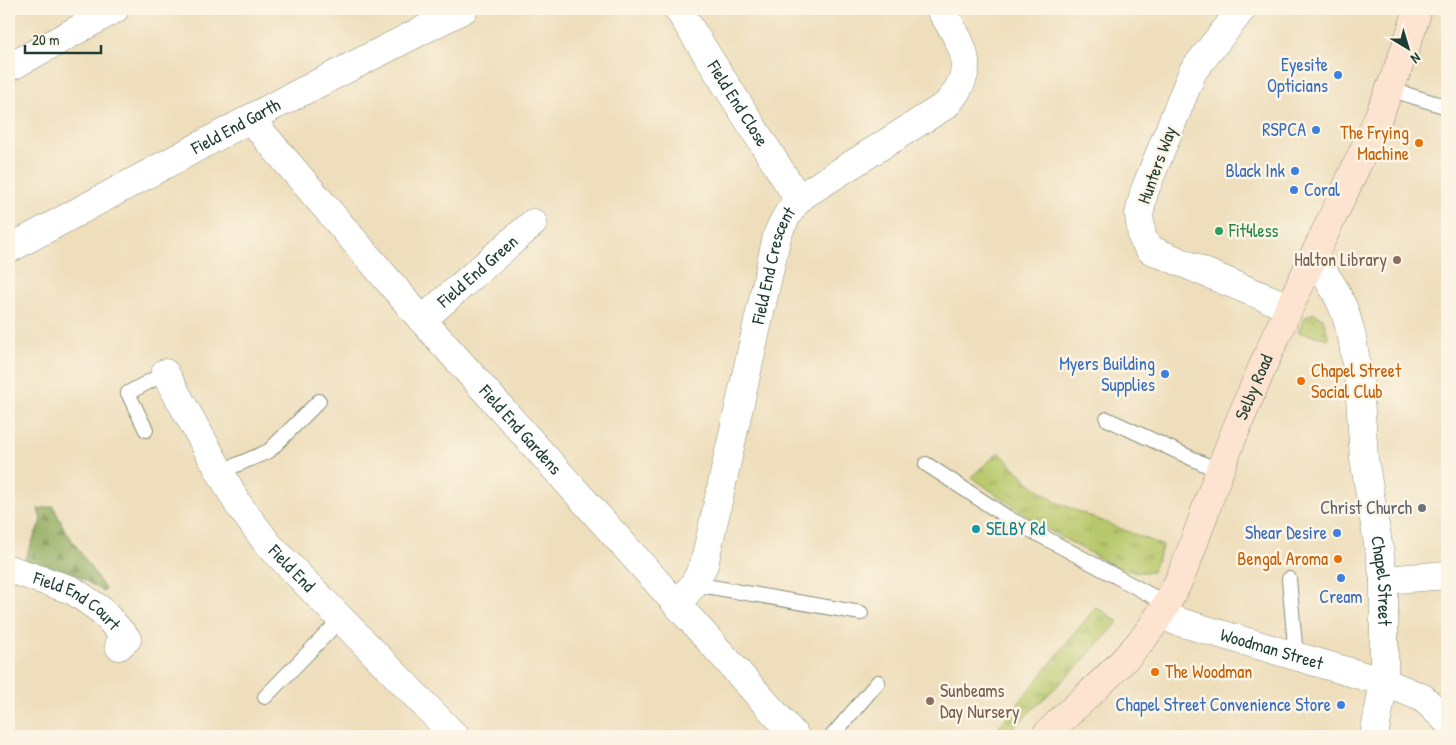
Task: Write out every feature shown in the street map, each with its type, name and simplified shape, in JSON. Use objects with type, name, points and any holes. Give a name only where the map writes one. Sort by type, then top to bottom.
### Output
[{"type":"main road","name":"Selby Road","points":[[1045,736],[1128,656],[1147,634],[1164,609],[1185,564],[1219,471],[1288,307],[1353,173],[1389,89],[1418,9]]},
{"type":"street","points":[[11,67],[115,9]]},
{"type":"street","name":"Field End Garth","points":[[9,249],[250,119],[464,9]]},
{"type":"street","name":"Field End Close","points":[[678,9],[799,200]]},
{"type":"street","name":"Field End Crescent","points":[[685,594],[704,565],[777,236],[783,221],[791,208],[799,200],[946,105],[957,92],[964,76],[965,59],[961,43],[940,9]]},
{"type":"street","name":"Hunters Way","points":[[1242,9],[1193,71],[1144,192],[1139,215],[1142,237],[1149,249],[1288,307]]},
{"type":"street","name":"Field End Gardens","points":[[250,119],[422,320],[685,594],[795,736]]},
{"type":"street","name":"Field End Green","points":[[422,320],[533,223]]},
{"type":"street","name":"Chapel Street","points":[[1314,256],[1336,292],[1345,312],[1352,337],[1359,382],[1364,458],[1384,580],[1384,682],[1374,736]]},
{"type":"street","name":"Field End","points":[[165,373],[238,504],[268,544],[455,736]]},
{"type":"street","name":"Field End Court","points":[[9,569],[72,590],[101,610],[127,639],[119,646]]},
{"type":"street","points":[[1384,580],[1447,574]]},
{"type":"street","name":"Woodman Street","points":[[1164,609],[1176,621],[1384,682],[1423,698],[1447,721]]},
{"type":"lane","points":[[1389,89],[1447,107]]},
{"type":"lane","points":[[146,430],[128,393],[165,373]]},
{"type":"lane","points":[[220,472],[269,451],[319,401]]},
{"type":"lane","points":[[1108,419],[1219,471]]},
{"type":"lane","points":[[926,464],[1010,519],[1164,609]]},
{"type":"lane","points":[[1289,579],[1296,656]]},
{"type":"lane","points":[[685,594],[861,613]]},
{"type":"lane","points":[[265,697],[341,619]]},
{"type":"lane","points":[[832,736],[878,682]]},
{"type":"green space","points":[[1314,313],[1323,318],[1329,339],[1298,332],[1305,317]]},
{"type":"green space","points":[[999,452],[1031,484],[1056,502],[1163,546],[1152,572],[1134,572],[1116,567],[1045,528],[971,477]]},
{"type":"green space","points":[[53,506],[64,528],[105,589],[103,592],[80,577],[63,570],[24,561],[41,520],[38,509]]},
{"type":"green space","points":[[1096,607],[1119,622],[1077,667],[1005,736],[992,736]]},
{"type":"place","name":"Eyesite Opticians","points":[[1338,75]]},
{"type":"place","name":"RSPCA","points":[[1316,130]]},
{"type":"place","name":"The Frying Machine","points":[[1419,143]]},
{"type":"place","name":"Black Ink","points":[[1295,171]]},
{"type":"place","name":"Coral","points":[[1294,190]]},
{"type":"place","name":"Fit4less","points":[[1219,231]]},
{"type":"place","name":"Halton Library","points":[[1397,260]]},
{"type":"place","name":"Myers Building Supplies","points":[[1165,374]]},
{"type":"place","name":"Chapel Street Social Club","points":[[1301,381]]},
{"type":"place","name":"Christ Church","points":[[1422,508]]},
{"type":"place","name":"SELBY Rd","points":[[976,529]]},
{"type":"place","name":"Shear Desire","points":[[1337,533]]},
{"type":"place","name":"Bengal Aroma","points":[[1338,559]]},
{"type":"place","name":"Cream","points":[[1341,578]]},
{"type":"place","name":"The Woodman","points":[[1155,672]]},
{"type":"place","name":"Sunbeams Day Nursery","points":[[930,701]]},
{"type":"place","name":"Chapel Street Convenience Store","points":[[1341,705]]}]
